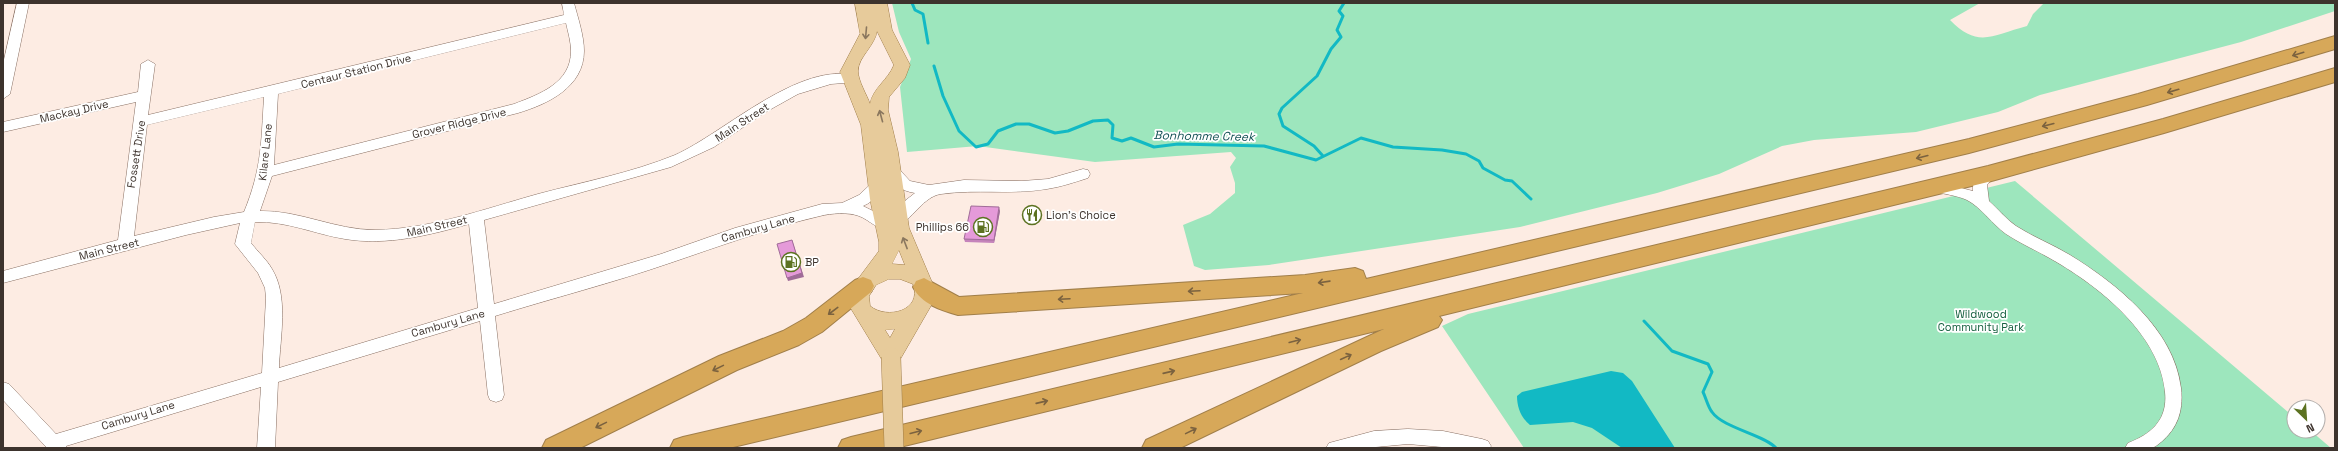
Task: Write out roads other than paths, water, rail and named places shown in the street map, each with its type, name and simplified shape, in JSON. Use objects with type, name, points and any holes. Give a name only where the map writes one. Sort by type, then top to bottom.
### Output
[{"type":"highway","points":[[683,448],[1976,144],[2140,100],[2335,42]]},
{"type":"highway","points":[[851,448],[1937,187],[2171,124],[2335,75]]},
{"type":"highway","points":[[921,291],[958,306],[1305,284],[1431,266],[1459,265]]},
{"type":"highway","points":[[555,448],[728,363],[791,338],[814,325],[867,282]]},
{"type":"highway","points":[[1156,448],[1373,344],[1502,292]]},
{"type":"main road","points":[[864,3],[868,33],[852,71],[870,126],[877,188],[921,291],[891,357],[894,448]]},
{"type":"main road","points":[[879,3],[884,30],[902,65],[896,77],[881,95],[879,102],[892,171],[889,252],[867,282],[858,299],[862,311],[891,357]]},
{"type":"main road","points":[[852,71],[872,51],[885,51],[896,55]]},
{"type":"main road","points":[[852,71],[863,85],[877,86],[896,77]]},
{"type":"main road","points":[[867,282],[886,272],[897,270],[908,272],[921,291]]},
{"type":"main road","points":[[862,311],[874,320],[890,322],[906,318],[921,291]]},
{"type":"street","points":[[3,94],[6,67],[23,3]]},
{"type":"street","name":"Grover Ridge Drive","points":[[265,173],[518,108],[539,100],[560,87],[576,68],[578,50],[568,3]]},
{"type":"street","name":"Centaur Station Drive","points":[[141,122],[571,18]]},
{"type":"street","name":"Fossett Drive","points":[[125,241],[148,64]]},
{"type":"street","name":"Main Street","points":[[3,271],[125,241],[252,214],[293,210],[340,224],[379,229],[416,224],[442,218],[669,156],[702,139],[741,113],[781,90],[852,71]]},
{"type":"street","name":"Main Street","points":[[252,214],[293,219],[330,231],[352,235],[372,236],[413,232],[668,164],[697,150],[761,108],[800,86],[852,71]]},
{"type":"street","name":"Kilare Lane","points":[[270,92],[265,173],[252,214],[244,231],[243,244],[266,270],[272,282],[274,298],[270,376]]},
{"type":"street","name":"Mackay Drive","points":[[3,127],[145,95]]},
{"type":"street","points":[[892,171],[906,186],[929,190],[964,185],[1022,186],[1048,184],[1083,174]]},
{"type":"street","points":[[1982,202],[1980,184],[1988,174]]},
{"type":"street","points":[[1937,187],[1958,192],[1982,202],[2007,227],[2062,258],[2093,280],[2146,328],[2162,350],[2168,364],[2175,405],[2167,426],[2149,443],[2134,448]]},
{"type":"street","name":"Cambury Lane","points":[[56,445],[270,376],[664,259],[735,234],[804,214],[844,208],[864,199],[877,188]]},
{"type":"street","points":[[891,222],[929,190]]},
{"type":"street","name":"Cambury Lane","points":[[844,208],[863,211],[891,222]]},
{"type":"street","points":[[476,216],[496,395]]},
{"type":"street","name":"Main Street","points":[[3,277],[125,241]]},
{"type":"street","points":[[266,448],[270,376]]},
{"type":"street","points":[[3,389],[56,445]]},
{"type":"street","points":[[1335,448],[1391,435],[1429,436],[1482,446]]},
{"type":"water","points":[[1611,371],[1623,373],[1632,381],[1675,448],[1622,448],[1592,428],[1573,422],[1530,425],[1520,412],[1517,396],[1522,392]]},
{"type":"waterway","name":"Bonhomme Creek","points":[[912,3],[915,10],[923,14],[928,43]]},
{"type":"waterway","points":[[1323,156],[1314,146],[1283,126],[1279,114],[1282,108],[1317,76],[1331,49],[1341,37],[1337,30],[1343,16],[1339,11],[1344,3]]},
{"type":"waterway","name":"Bonhomme Creek","points":[[934,66],[943,96],[959,131],[976,147],[988,144],[998,131],[1016,124],[1029,124],[1055,133],[1068,131],[1093,121],[1108,120],[1113,125],[1112,138],[1122,141],[1131,138],[1154,147],[1178,144],[1264,146],[1316,160],[1361,138],[1393,147],[1442,150],[1466,154],[1479,161],[1483,168],[1505,180],[1512,181],[1531,199]]},
{"type":"waterway","name":"Bonhomme Creek","points":[[1644,321],[1672,351],[1708,364],[1712,372],[1703,392],[1708,405],[1717,418],[1771,443],[1776,448]]},
{"type":"place","name":"Lion's Choice","points":[[1032,215]]},
{"type":"place","name":"Phillips 66","points":[[983,227]]},
{"type":"place","name":"BP","points":[[791,262]]},
{"type":"park label","name":"Wildwood Community Park","points":[[1981,320]]}]
